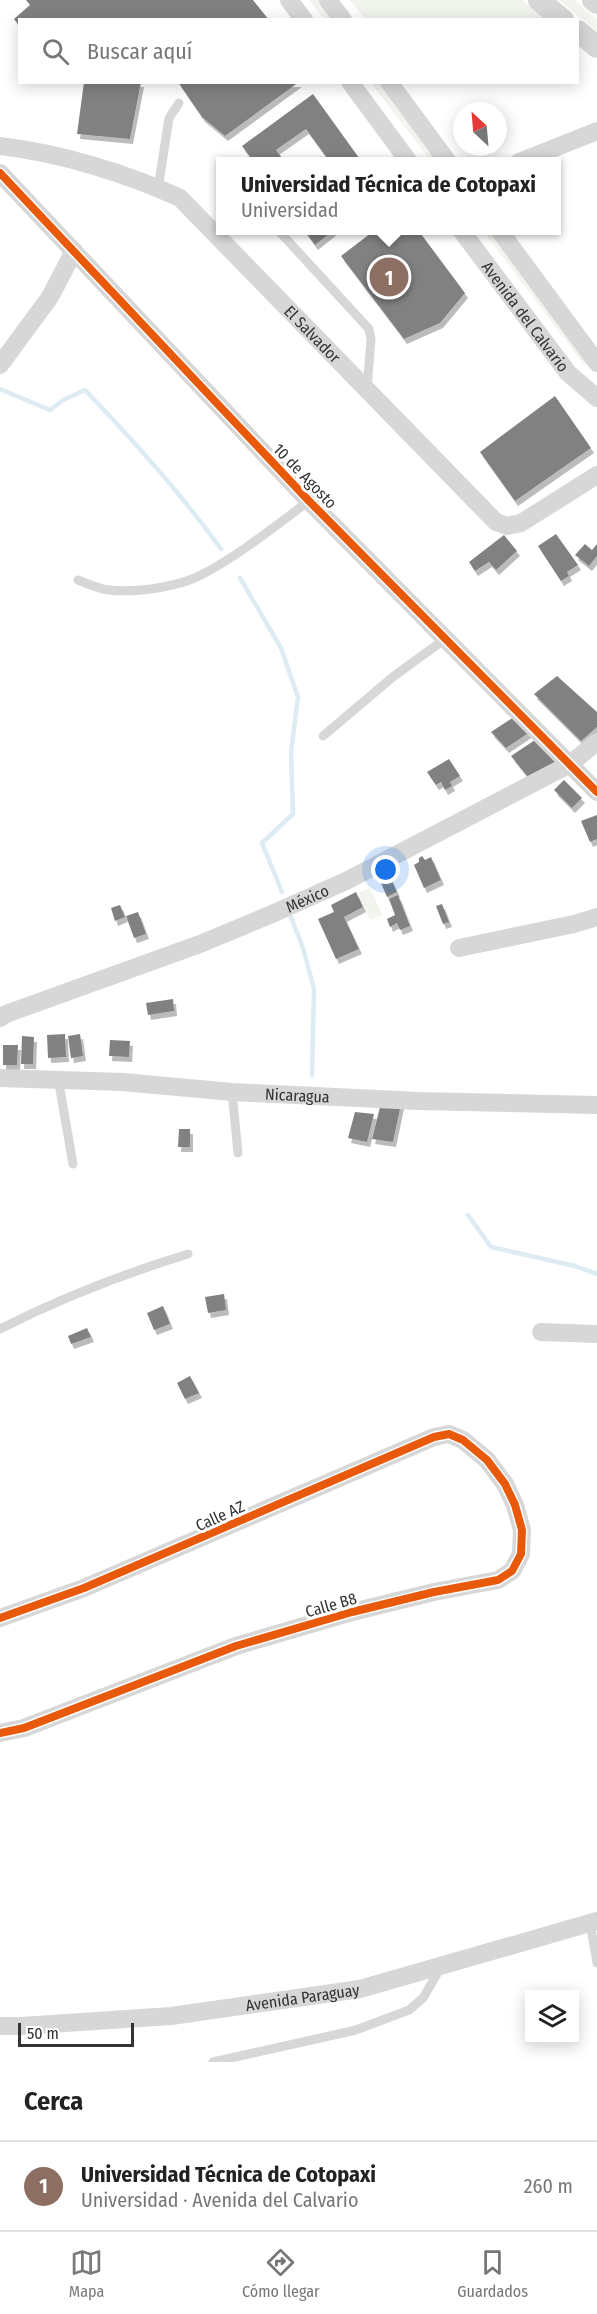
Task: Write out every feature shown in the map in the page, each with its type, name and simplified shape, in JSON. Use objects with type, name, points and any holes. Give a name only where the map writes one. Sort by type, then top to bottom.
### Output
[{"type":"street","points":[[289,0],[302,18]]},
{"type":"street","points":[[328,0],[342,18]]},
{"type":"street","points":[[539,0],[561,18]]},
{"type":"street","points":[[593,0],[597,3]]},
{"type":"street","points":[[579,32],[597,47]]},
{"type":"street","points":[[351,84],[405,157]]},
{"type":"street","points":[[390,84],[444,157]]},
{"type":"street","points":[[532,157],[597,131]]},
{"type":"street","name":"El Salvador","points":[[0,146],[61,156],[158,189],[180,198],[216,233]]},
{"type":"street","name":"10 de Agosto","points":[[0,173],[309,501],[597,792]]},
{"type":"street","name":"El Salvador","points":[[218,235],[496,522],[507,526],[521,523],[597,475]]},
{"type":"street","name":"Avenida del Calvario","points":[[464,235],[568,373],[597,398]]},
{"type":"street","name":"Avenida del Calvario","points":[[502,235],[597,363]]},
{"type":"street","points":[[0,365],[50,297],[74,251]]},
{"type":"street","name":"México","points":[[0,1017],[200,944],[335,886],[459,824],[570,764],[597,742]]},
{"type":"street","points":[[459,948],[597,917]]},
{"type":"street","name":"Nicaragua","points":[[0,1078],[58,1078],[231,1092],[418,1101],[597,1105]]},
{"type":"street","points":[[541,1332],[597,1334]]},
{"type":"street","name":"Calle AZ","points":[[0,1618],[84,1588],[424,1441],[449,1434]]},
{"type":"street","name":"Calle B8","points":[[0,1733],[24,1728],[236,1646],[434,1592],[498,1580],[512,1571],[521,1554],[522,1530],[510,1494],[487,1460],[463,1440],[449,1434]]},
{"type":"street","name":"Avenida Paraguay","points":[[0,2026],[171,2016],[360,1989],[593,1922]]},
{"type":"lane","points":[[158,189],[169,118],[179,103]]},
{"type":"lane","points":[[282,235],[369,329],[371,339],[367,389]]},
{"type":"lane","points":[[78,580],[108,590],[129,590],[171,586],[202,576],[309,501]]},
{"type":"lane","points":[[323,736],[394,676],[445,639]]},
{"type":"lane","points":[[58,1078],[73,1164]]},
{"type":"lane","points":[[231,1092],[238,1153]]},
{"type":"lane","points":[[0,1329],[52,1302],[188,1254]]},
{"type":"lane","points":[[593,1922],[597,1963]]},
{"type":"lane","points":[[213,2062],[356,2030],[409,2010],[423,1998],[443,1965]]},
{"type":"shaded area","points":[[309,0],[321,0],[334,18],[323,18]]},
{"type":"shaded area","points":[[350,0],[522,0],[546,18],[364,18]]},
{"type":"shaded area","points":[[559,0],[574,0],[597,19],[597,31]]},
{"type":"shaded area","points":[[372,84],[384,84],[439,157],[428,157]]},
{"type":"shaded area","points":[[486,235],[497,235],[592,360],[584,365]]},
{"type":"shaded area","points":[[370,888],[382,915],[370,920],[358,893]]},
{"type":"building","points":[[26,0],[253,0],[267,18],[18,18],[18,24],[14,19],[30,5]]},
{"type":"building","points":[[84,84],[141,84],[130,139],[77,134]]},
{"type":"building","points":[[179,84],[296,84],[225,136],[202,117]]},
{"type":"building","points":[[313,94],[358,157],[326,157],[306,129],[276,150],[281,157],[250,157],[242,146]]},
{"type":"building","points":[[308,235],[328,235],[315,245]]},
{"type":"building","points":[[368,235],[422,235],[465,293],[440,323],[404,339],[341,256]]},
{"type":"building","points":[[555,396],[591,448],[515,501],[480,452]]},
{"type":"building","points":[[556,534],[578,565],[567,572],[569,576],[561,581],[538,546]]},
{"type":"building","points":[[504,535],[517,551],[496,570],[489,562],[475,571],[469,562]]},
{"type":"building","points":[[585,544],[592,550],[597,544],[597,556],[589,566],[575,555]]},
{"type":"building","points":[[557,676],[597,712],[597,727],[581,741],[534,694]]},
{"type":"building","points":[[514,717],[530,732],[506,748],[491,732]]},
{"type":"building","points":[[535,740],[557,762],[528,777],[511,756]]},
{"type":"building","points":[[449,759],[460,776],[450,782],[452,786],[445,790],[441,782],[436,785],[427,772]]},
{"type":"building","points":[[564,780],[582,798],[572,808],[554,790]]},
{"type":"building","points":[[597,815],[597,839],[590,842],[581,821]]},
{"type":"building","points":[[422,856],[425,860],[431,857],[441,880],[424,888],[414,865]]},
{"type":"building","points":[[388,873],[397,892],[387,897],[379,878]]},
{"type":"building","points":[[356,892],[363,907],[344,917],[359,949],[336,959],[318,919],[334,912],[331,905]]},
{"type":"building","points":[[398,895],[410,926],[400,930],[397,923],[390,927],[387,919],[395,915],[389,899]]},
{"type":"building","points":[[442,904],[449,922],[443,924],[436,906]]},
{"type":"building","points":[[120,905],[125,917],[115,921],[111,908]]},
{"type":"building","points":[[138,912],[146,934],[134,938],[126,916]]},
{"type":"building","points":[[173,999],[174,1011],[148,1015],[146,1003]]},
{"type":"building","points":[[65,1034],[66,1057],[48,1058],[47,1035]]},
{"type":"building","points":[[80,1034],[83,1056],[71,1058],[68,1036]]},
{"type":"building","points":[[22,1036],[34,1037],[33,1064],[21,1064]]},
{"type":"building","points":[[110,1040],[130,1041],[129,1057],[109,1056]]},
{"type":"building","points":[[3,1045],[18,1045],[17,1065],[3,1065]]},
{"type":"building","points":[[381,1103],[401,1104],[393,1142],[372,1139]]},
{"type":"building","points":[[355,1112],[374,1114],[367,1142],[348,1138]]},
{"type":"building","points":[[179,1129],[190,1129],[190,1147],[178,1147]]},
{"type":"building","points":[[224,1294],[226,1310],[208,1313],[205,1297]]},
{"type":"building","points":[[163,1306],[170,1324],[154,1330],[147,1313]]},
{"type":"building","points":[[87,1328],[91,1337],[71,1344],[68,1336]]},
{"type":"building","points":[[190,1376],[199,1393],[185,1399],[177,1383]]},
{"type":"waterway","points":[[0,389],[50,410],[63,400],[85,390],[156,467],[221,549]]},
{"type":"waterway","points":[[240,578],[281,648],[298,697],[291,752],[293,814],[262,843],[282,892]]},
{"type":"waterway","points":[[291,917],[303,948],[314,989],[312,1075]]},
{"type":"waterway","points":[[468,1215],[491,1247],[575,1266],[597,1274]]},
{"type":"cycle path","points":[[0,173],[309,501],[597,792]]},
{"type":"cycle path","points":[[0,1618],[84,1588],[434,1437],[449,1434],[463,1440],[487,1460],[505,1484],[515,1505],[522,1530],[521,1554],[512,1571],[498,1580],[434,1592],[352,1612],[236,1646],[24,1728],[0,1733]]},
{"type":"place","name":"Universidad Técnica de Cotopaxi","points":[[389,277]]}]
